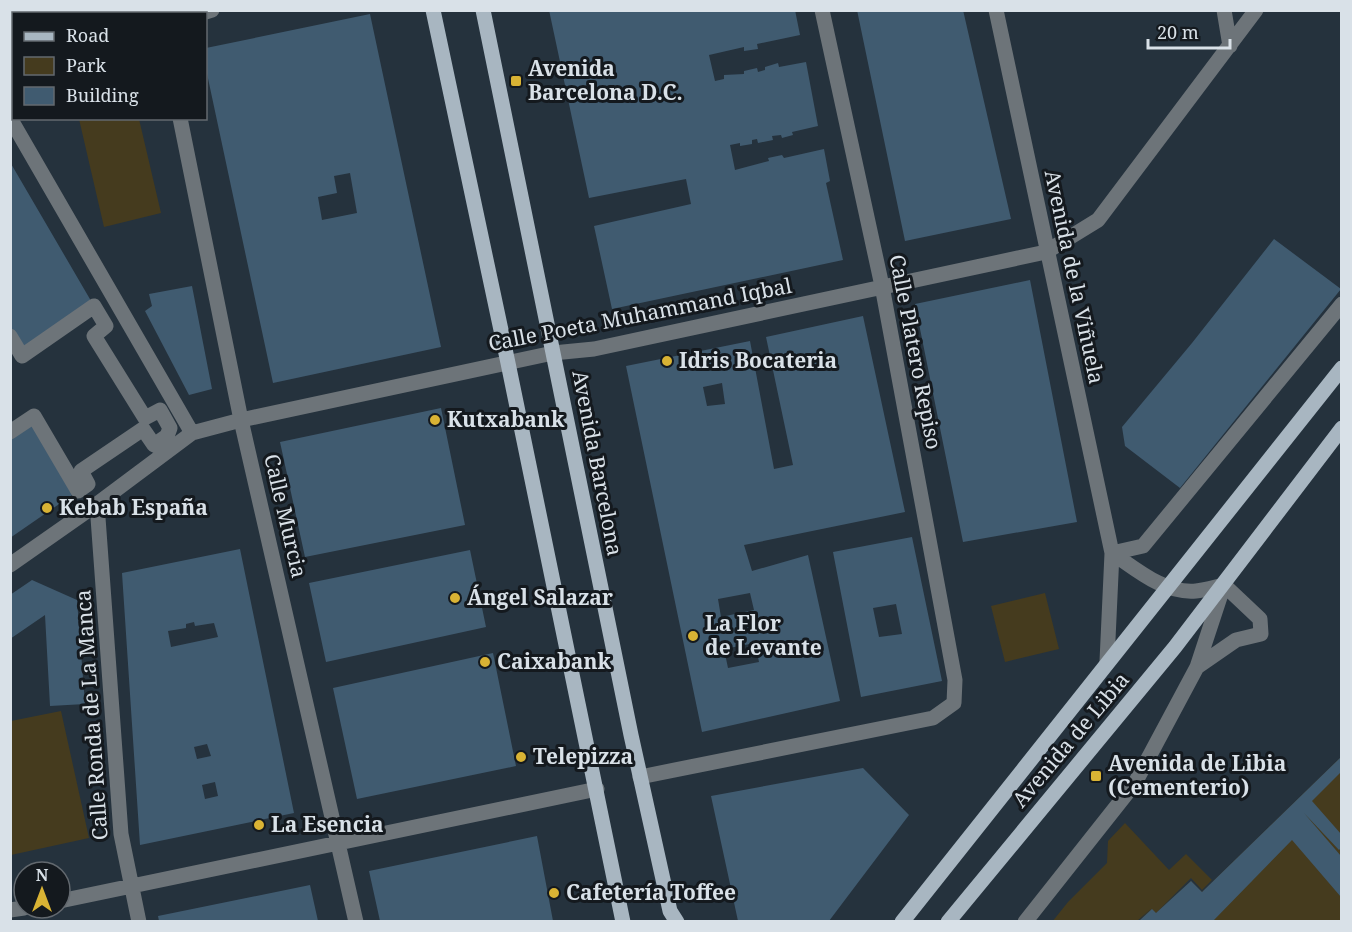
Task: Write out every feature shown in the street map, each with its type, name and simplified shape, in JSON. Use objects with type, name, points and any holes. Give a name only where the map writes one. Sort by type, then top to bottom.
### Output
[{"type":"main road","points":[[433,10],[623,921]]},
{"type":"main road","name":"Avenida Barcelona","points":[[483,10],[640,777],[670,911],[677,921]]},
{"type":"main road","name":"Avenida de Libia","points":[[902,921],[1341,368]]},
{"type":"main road","name":"Avenida de Libia","points":[[948,921],[1224,585],[1341,428]]},
{"type":"street","name":"Calle Platero Repiso","points":[[640,777],[933,718],[954,703],[955,680],[882,286],[822,10]]},
{"type":"street","name":"Avenida de la Viñuela","points":[[996,10],[1112,553],[1107,661]]},
{"type":"street","points":[[1224,10],[1230,46]]},
{"type":"street","name":"Calle Poeta Muhammand Iqbal","points":[[192,433],[241,420],[553,353],[594,349],[1046,252],[1098,220],[1256,10]]},
{"type":"street","points":[[10,118],[192,433],[10,566]]},
{"type":"street","name":"Calle Murcia","points":[[180,120],[241,420],[356,921]]},
{"type":"street","points":[[1112,553],[1143,546],[1341,304]]},
{"type":"street","points":[[10,336],[22,356],[94,306],[106,326],[94,336],[145,418],[160,410],[170,428],[167,436],[154,446],[143,429],[81,471],[88,484],[78,491],[34,416],[10,432]]},
{"type":"street","name":"Calle Ronda de La Manca","points":[[96,504],[121,834],[139,921]]},
{"type":"street","points":[[1112,553],[1167,587],[1195,591],[1224,585],[1260,619],[1261,634],[1236,640],[1197,667]]},
{"type":"street","name":"Avenida de Libia","points":[[1025,921],[1135,783],[1197,667],[1224,585]]},
{"type":"street","points":[[72,899],[597,789]]},
{"type":"green space","points":[[79,120],[139,120],[161,213],[104,227]]},
{"type":"green space","points":[[1045,593],[1059,649],[1005,662],[991,606]]},
{"type":"green space","points":[[61,711],[89,838],[11,855],[11,721]]},
{"type":"green space","points":[[1341,757],[1341,921],[1139,921],[1152,908],[1137,921],[1052,922],[1068,902],[1107,863],[1108,841],[1125,823],[1169,870],[1186,854],[1212,880],[1202,890],[1191,878],[1156,913],[1191,881],[1202,892]]},
{"type":"building","points":[[35,10],[120,10],[120,12],[35,12]]},
{"type":"building","points":[[549,10],[795,10],[800,35],[757,44],[758,49],[744,51],[744,47],[709,55],[715,81],[724,79],[724,75],[744,74],[744,71],[757,68],[758,72],[778,63],[779,67],[806,62],[818,126],[792,132],[793,135],[782,138],[781,135],[772,136],[773,140],[758,143],[757,139],[752,140],[752,144],[730,145],[735,170],[769,161],[768,158],[782,155],[784,158],[824,149],[830,181],[826,183],[843,260],[612,309],[594,226],[691,204],[686,179],[589,198]]},
{"type":"building","points":[[857,10],[963,10],[1011,219],[905,241]]},
{"type":"building","points":[[370,14],[441,347],[273,383],[207,74],[207,48]],"holes":[[[350,173],[357,213],[322,220],[318,197],[337,193],[334,176]]]},
{"type":"building","points":[[10,162],[94,306],[22,356],[10,336]]},
{"type":"building","points":[[1274,239],[1341,289],[1180,488],[1125,446],[1122,427]]},
{"type":"building","points":[[1030,280],[1077,522],[963,542],[915,304]]},
{"type":"building","points":[[192,286],[212,389],[189,395],[145,311],[152,306],[149,294]]},
{"type":"building","points":[[863,316],[905,512],[744,545],[752,571],[808,555],[840,701],[702,732],[626,366],[750,341],[774,469],[793,465],[766,337]],"holes":[[[722,383],[725,404],[707,406],[703,387]],[[750,593],[754,610],[721,617],[718,599]],[[755,643],[759,662],[728,668],[724,649]]]},
{"type":"building","points":[[441,408],[465,525],[305,557],[280,442]]},
{"type":"building","points":[[34,416],[78,491],[10,538],[10,432]]},
{"type":"building","points":[[912,537],[942,681],[861,697],[833,552]],"holes":[[[896,604],[902,634],[879,637],[873,608]]]},
{"type":"building","points":[[240,549],[294,813],[140,845],[122,573]],"holes":[[[194,622],[195,626],[214,623],[218,637],[171,647],[168,631],[186,628],[186,624]],[[207,744],[211,756],[197,759],[194,747]],[[215,782],[218,796],[205,799],[202,785]]]},
{"type":"building","points":[[470,550],[486,627],[326,662],[309,583]]},
{"type":"building","points":[[32,580],[77,600],[85,704],[50,706],[45,615],[10,639],[10,595]]},
{"type":"building","points":[[493,653],[516,766],[357,799],[333,688]]},
{"type":"building","points":[[1341,757],[1341,772],[1312,801],[1341,834],[1339,850],[1304,813],[1341,856],[1341,897],[1292,840],[1213,921],[1139,921],[1152,909],[1156,913],[1191,881],[1202,892]]},
{"type":"building","points":[[863,768],[909,815],[829,921],[738,921],[711,796]]},
{"type":"building","points":[[537,836],[553,921],[380,921],[369,871]]},
{"type":"building","points":[[310,885],[318,921],[159,921],[158,916]]},
{"type":"place","name":"Avenida Barcelona D.C.","points":[[516,81]]},
{"type":"place","name":"Idris Bocateria","points":[[667,361]]},
{"type":"place","name":"Kutxabank","points":[[435,420]]},
{"type":"place","name":"Kebab España","points":[[47,508]]},
{"type":"place","name":"Ángel Salazar","points":[[455,598]]},
{"type":"place","name":"La Flor de Levante","points":[[693,636]]},
{"type":"place","name":"Caixabank","points":[[485,662]]},
{"type":"place","name":"Telepizza","points":[[521,757]]},
{"type":"place","name":"Avenida de Libia (Cementerio)","points":[[1096,776]]},
{"type":"place","name":"La Esencia","points":[[259,825]]},
{"type":"place","name":"Cafetería Toffee","points":[[554,893]]}]
